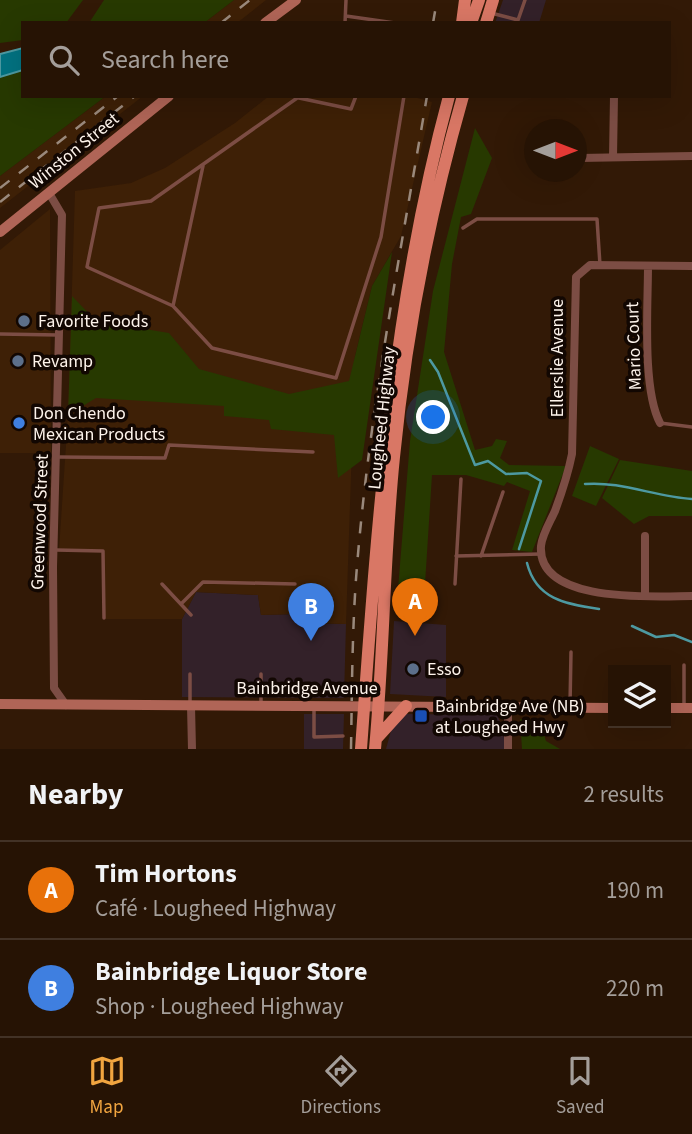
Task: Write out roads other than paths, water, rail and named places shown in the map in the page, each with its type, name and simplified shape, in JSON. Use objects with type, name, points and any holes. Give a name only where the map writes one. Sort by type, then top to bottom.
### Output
[{"type":"main road","points":[[472,21],[479,0]]},
{"type":"main road","points":[[487,18],[494,0]]},
{"type":"main road","name":"Lougheed Highway","points":[[361,749],[388,411],[406,285],[449,98]]},
{"type":"main road","name":"Lougheed Highway","points":[[376,744],[394,459],[407,349],[416,286],[463,98]]},
{"type":"main road","points":[[376,744],[407,706]]},
{"type":"street","points":[[268,21],[296,0]]},
{"type":"street","name":"Winston Street","points":[[0,232],[167,98]]},
{"type":"street","points":[[613,157],[614,98]]},
{"type":"street","points":[[587,158],[692,156]]},
{"type":"street","name":"Greenwood Street","points":[[49,193],[62,215],[54,550],[54,688]]},
{"type":"street","name":"Ellerslie Avenue","points":[[542,554],[542,542],[566,481],[572,454],[573,288],[581,270],[590,265],[600,265]]},
{"type":"street","points":[[600,265],[692,266]]},
{"type":"street","name":"Mario Court","points":[[648,266],[647,331],[653,411],[660,423]]},
{"type":"street","points":[[645,536],[645,596]]},
{"type":"street","points":[[542,554],[549,569],[576,588],[601,595],[692,596]]},
{"type":"street","points":[[43,705],[54,688],[66,705]]},
{"type":"street","name":"Bainbridge Avenue","points":[[0,705],[608,708]]},
{"type":"street","points":[[191,706],[192,749]]},
{"type":"street","points":[[508,707],[508,749]]},
{"type":"lane","points":[[345,21],[346,0]]},
{"type":"lane","points":[[487,18],[518,21],[525,0]]},
{"type":"lane","points":[[345,16],[381,21]]},
{"type":"lane","points":[[298,98],[151,201],[99,208],[87,267],[173,306],[212,348],[336,378],[381,237],[404,98]]},
{"type":"lane","points":[[303,98],[351,109],[355,98]]},
{"type":"lane","points":[[173,306],[203,164]]},
{"type":"lane","points":[[464,228],[477,219],[597,219],[600,265]]},
{"type":"lane","points":[[0,334],[60,335]]},
{"type":"lane","points":[[660,423],[692,427]]},
{"type":"lane","points":[[58,457],[165,458],[170,446],[313,452]]},
{"type":"lane","points":[[455,584],[461,479]]},
{"type":"lane","points":[[481,556],[503,492]]},
{"type":"lane","points":[[54,550],[103,551],[104,618]]},
{"type":"lane","points":[[456,556],[542,554]]},
{"type":"lane","points":[[181,604],[203,582],[295,584]]},
{"type":"lane","points":[[162,584],[191,615]]},
{"type":"lane","points":[[570,707],[571,652]]},
{"type":"lane","points":[[684,665],[688,709]]},
{"type":"lane","points":[[190,674],[191,706]]},
{"type":"lane","points":[[261,674],[261,706]]},
{"type":"lane","points":[[314,705],[314,737],[344,736]]},
{"type":"water","points":[[21,49],[21,71],[0,77],[0,54]]},
{"type":"waterway","points":[[430,360],[438,372],[475,465],[488,461],[506,474],[527,473],[541,481],[519,549]]},
{"type":"waterway","points":[[585,484],[612,485],[692,499]]},
{"type":"waterway","points":[[527,563],[537,585],[554,598],[599,609]]},
{"type":"waterway","points":[[632,626],[656,637],[674,635],[692,642]]},
{"type":"railway","points":[[224,21],[250,0]]},
{"type":"railway","points":[[433,21],[437,0]]},
{"type":"railway","points":[[0,188],[115,98]]},
{"type":"railway","points":[[0,202],[132,98]]},
{"type":"railway","points":[[351,749],[352,664],[361,518],[386,337],[427,98]]},
{"type":"place","name":"Favorite Foods","points":[[24,321]]},
{"type":"place","name":"Revamp","points":[[18,361]]},
{"type":"place","name":"Don Chendo Mexican Products","points":[[19,423]]},
{"type":"place","name":"Tim Hortons","points":[[415,636]]},
{"type":"place","name":"Bainbridge Liquor Store","points":[[311,641]]},
{"type":"place","name":"Esso","points":[[413,669]]},
{"type":"place","name":"Bainbridge Ave (NB) at Lougheed Hwy","points":[[421,716]]}]
